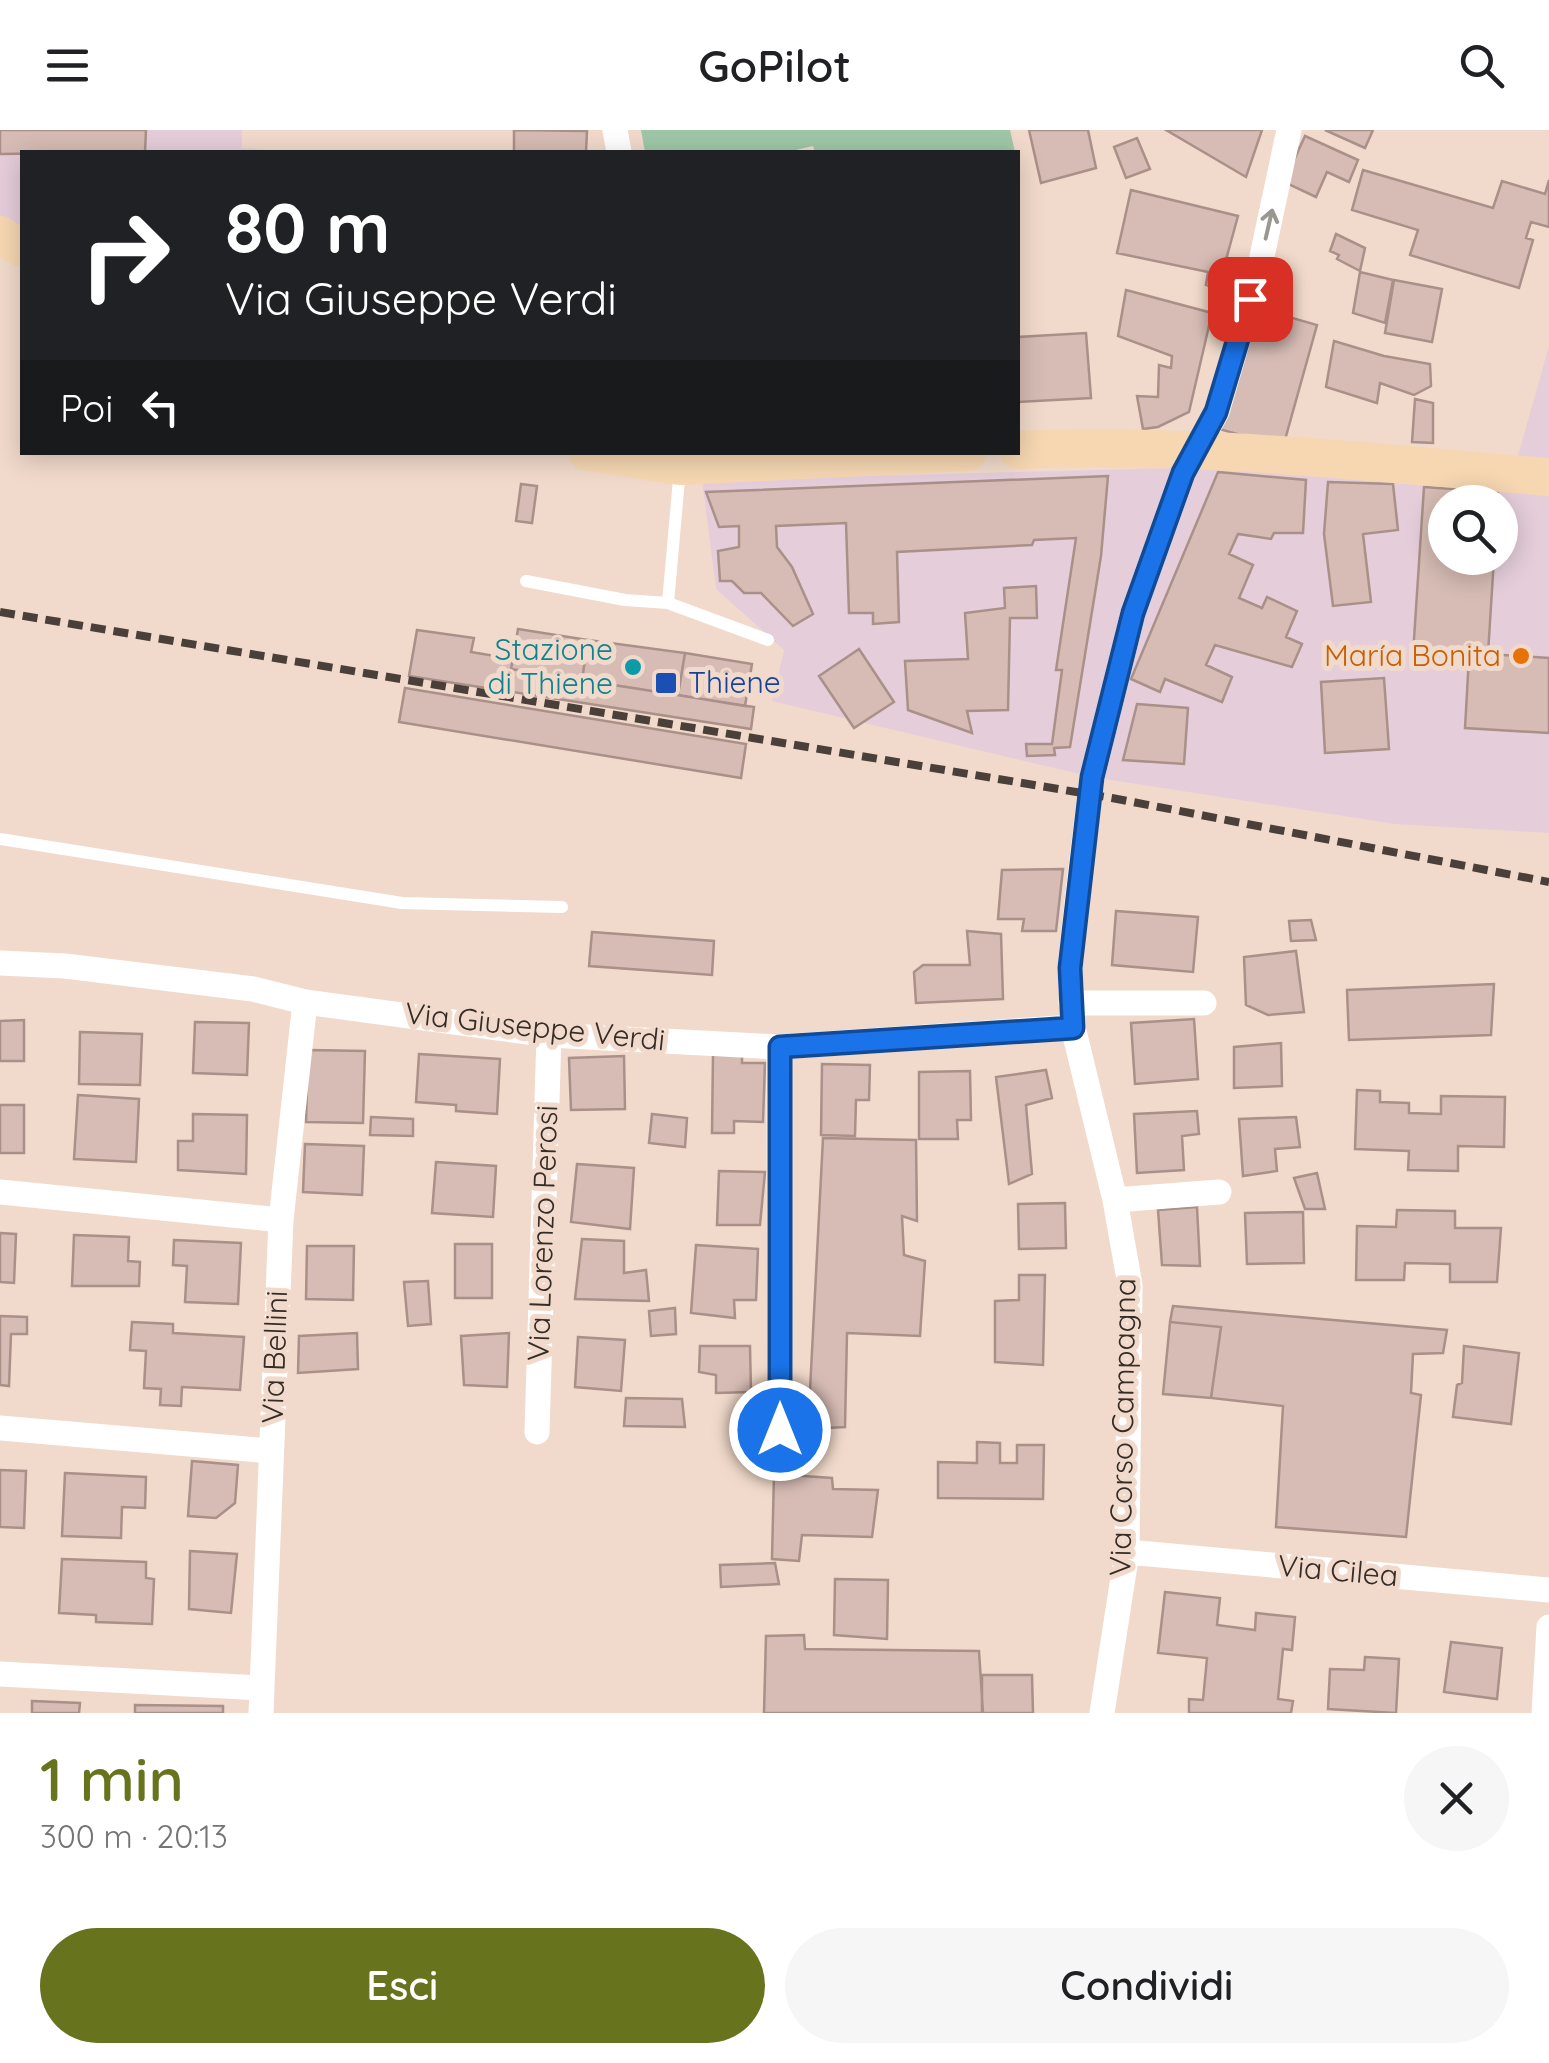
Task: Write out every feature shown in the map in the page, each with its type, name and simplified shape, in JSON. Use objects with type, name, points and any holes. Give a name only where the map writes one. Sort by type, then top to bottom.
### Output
[{"type":"main road","points":[[1020,450],[1194,448],[1549,477]]},
{"type":"main road","points":[[626,455],[678,459],[844,455]]},
{"type":"street","name":"Via Corso Campagna","points":[[1102,1713],[1127,1552],[1130,1285],[1115,1200],[1072,1015],[1070,968],[1092,777],[1133,613],[1194,448],[1222,394],[1261,261],[1289,130]]},
{"type":"street","name":"Via Giuseppe Verdi","points":[[0,962],[253,989],[305,1002],[550,1035],[780,1047],[1072,1015]]},
{"type":"street","name":"Via Bellini","points":[[261,1701],[281,1220],[305,1002]]},
{"type":"street","points":[[1072,1015],[1204,1003]]},
{"type":"street","name":"Via Lorenzo Perosi","points":[[538,1432],[550,1035]]},
{"type":"street","points":[[780,1047],[780,1430]]},
{"type":"street","points":[[0,1192],[281,1220]]},
{"type":"street","points":[[1115,1200],[1220,1192]]},
{"type":"street","points":[[0,1428],[271,1451]]},
{"type":"street","name":"Via Cilea","points":[[1127,1552],[1549,1590]]},
{"type":"street","points":[[1544,1713],[1549,1628]]},
{"type":"street","points":[[0,1674],[261,1701]]},
{"type":"lane","points":[[668,603],[678,459]]},
{"type":"lane","points":[[526,581],[624,600],[668,603],[768,640]]},
{"type":"lane","points":[[0,839],[402,903],[562,907]]},
{"type":"shaded area","points":[[0,130],[242,130],[242,148],[268,150],[20,150],[20,229],[0,216]]},
{"type":"shaded area","points":[[1549,346],[1549,833],[1395,824],[1092,777],[772,701],[784,650],[716,589],[702,480],[1174,468],[1513,473]]},
{"type":"green space","points":[[641,130],[1010,130],[1015,150],[814,150],[813,146],[796,150],[645,150]]},
{"type":"building","points":[[0,130],[146,130],[145,150],[20,150],[20,154],[0,154]]},
{"type":"building","points":[[514,130],[587,131],[586,150],[514,150]]},
{"type":"building","points":[[1029,130],[1088,130],[1096,168],[1041,183]]},
{"type":"building","points":[[1166,130],[1262,130],[1246,177]]},
{"type":"building","points":[[1325,130],[1373,130],[1365,148]]},
{"type":"building","points":[[1305,136],[1358,160],[1349,182],[1327,172],[1316,197],[1284,182]]},
{"type":"building","points":[[1137,138],[1150,169],[1126,178],[1114,147]]},
{"type":"building","points":[[1363,170],[1493,208],[1502,181],[1545,194],[1549,180],[1549,227],[1531,222],[1526,238],[1533,240],[1519,288],[1410,255],[1418,230],[1352,210]]},
{"type":"building","points":[[1131,190],[1238,216],[1218,289],[1206,285],[1208,272],[1117,253]]},
{"type":"building","points":[[1336,234],[1365,248],[1360,271],[1330,251]]},
{"type":"building","points":[[1360,272],[1393,280],[1385,323],[1353,313]]},
{"type":"building","points":[[1394,280],[1442,289],[1432,342],[1385,333]]},
{"type":"building","points":[[1126,290],[1212,313],[1189,412],[1158,427],[1143,429],[1137,396],[1158,397],[1159,365],[1171,368],[1172,356],[1118,336]]},
{"type":"building","points":[[1254,307],[1317,325],[1283,447],[1219,429]]},
{"type":"building","points":[[1086,333],[1091,398],[1020,402],[1020,337]]},
{"type":"building","points":[[1334,341],[1430,364],[1431,386],[1414,395],[1380,383],[1377,403],[1326,387]]},
{"type":"building","points":[[1415,399],[1433,403],[1433,443],[1412,442]]},
{"type":"building","points":[[1218,472],[1306,480],[1303,533],[1274,533],[1271,539],[1238,534],[1229,554],[1253,565],[1239,598],[1262,608],[1267,597],[1297,611],[1286,637],[1302,644],[1292,667],[1215,645],[1206,665],[1232,677],[1222,702],[1165,679],[1160,692],[1131,679]]},
{"type":"building","points":[[1108,476],[1101,556],[1070,747],[1054,748],[1055,755],[1027,756],[1026,744],[1052,744],[1062,670],[1056,670],[1076,538],[1034,540],[1032,545],[897,552],[899,622],[873,624],[873,613],[849,613],[846,523],[776,526],[777,547],[792,567],[813,614],[793,626],[761,593],[744,593],[732,581],[720,581],[718,551],[739,547],[739,526],[719,527],[706,492]]},
{"type":"building","points":[[1328,482],[1393,484],[1398,530],[1363,534],[1371,602],[1333,606],[1324,534]]},
{"type":"building","points":[[521,484],[537,486],[532,523],[516,521]]},
{"type":"building","points":[[1424,487],[1428,487],[1428,575],[1493,575],[1488,654],[1549,658],[1549,733],[1465,728],[1469,657],[1413,654]]},
{"type":"building","points":[[1036,586],[1037,618],[1010,618],[1008,710],[967,711],[972,733],[908,710],[905,661],[968,659],[965,613],[1005,608],[1004,588]]},
{"type":"building","points":[[518,629],[588,640],[582,680],[511,669]]},
{"type":"building","points":[[417,630],[474,638],[471,652],[513,659],[511,669],[754,707],[751,729],[409,676]]},
{"type":"building","name":"Stazione di Thiene","points":[[588,640],[685,653],[678,695],[582,680]]},
{"type":"building","points":[[859,649],[894,702],[854,728],[819,676]]},
{"type":"building","points":[[685,653],[752,664],[745,706],[678,695]]},
{"type":"building","points":[[1384,678],[1389,749],[1325,753],[1321,682]]},
{"type":"building","points":[[405,688],[746,744],[741,778],[399,722]]},
{"type":"building","points":[[1137,704],[1188,708],[1184,764],[1123,760]]},
{"type":"building","points":[[1063,869],[1056,931],[1022,931],[1024,919],[998,919],[1002,870]]},
{"type":"building","points":[[1116,911],[1198,917],[1193,972],[1112,965]]},
{"type":"building","points":[[1311,920],[1316,940],[1291,941],[1289,921]]},
{"type":"building","points":[[967,931],[1001,934],[1003,999],[916,1003],[914,972],[923,965],[970,965]]},
{"type":"building","points":[[592,932],[714,941],[712,975],[589,966]]},
{"type":"building","points":[[1296,951],[1304,1012],[1268,1015],[1246,1005],[1244,957]]},
{"type":"building","points":[[1494,984],[1491,1035],[1349,1040],[1347,990]]},
{"type":"building","points":[[1194,1019],[1198,1079],[1135,1084],[1131,1023]]},
{"type":"building","points":[[24,1020],[24,1061],[0,1061],[0,1021]]},
{"type":"building","points":[[195,1022],[249,1023],[247,1075],[193,1073]]},
{"type":"building","points":[[80,1032],[142,1034],[140,1085],[79,1084]]},
{"type":"building","points":[[1281,1043],[1282,1086],[1234,1088],[1234,1047]]},
{"type":"building","points":[[308,1050],[365,1051],[363,1123],[306,1122]]},
{"type":"building","points":[[419,1054],[500,1059],[497,1114],[456,1111],[456,1105],[416,1102]]},
{"type":"building","points":[[713,1055],[742,1055],[742,1063],[765,1063],[763,1122],[734,1121],[734,1133],[712,1133]]},
{"type":"building","points":[[624,1056],[625,1109],[571,1110],[569,1058]]},
{"type":"building","points":[[822,1064],[870,1065],[869,1100],[856,1100],[855,1136],[821,1135]]},
{"type":"building","points":[[1046,1070],[1052,1098],[1026,1105],[1032,1174],[1009,1184],[996,1077]]},
{"type":"building","points":[[970,1071],[971,1120],[957,1120],[958,1139],[919,1139],[919,1072]]},
{"type":"building","points":[[1357,1090],[1380,1091],[1380,1102],[1409,1103],[1409,1113],[1441,1114],[1441,1096],[1505,1097],[1504,1147],[1458,1146],[1458,1171],[1408,1170],[1409,1151],[1355,1149]]},
{"type":"building","points":[[78,1095],[139,1099],[136,1162],[74,1159]]},
{"type":"building","points":[[0,1105],[24,1105],[24,1153],[0,1153]]},
{"type":"building","points":[[1197,1111],[1199,1134],[1182,1136],[1184,1170],[1137,1173],[1134,1114]]},
{"type":"building","points":[[193,1114],[247,1115],[246,1174],[178,1170],[178,1141],[193,1141]]},
{"type":"building","points":[[652,1114],[687,1118],[685,1147],[649,1143]]},
{"type":"building","points":[[371,1117],[413,1119],[413,1136],[370,1135]]},
{"type":"building","points":[[1296,1117],[1300,1147],[1275,1149],[1277,1171],[1243,1176],[1239,1119]]},
{"type":"building","points":[[823,1138],[916,1140],[917,1221],[902,1216],[904,1255],[925,1261],[920,1336],[847,1333],[845,1427],[808,1429]]},
{"type":"building","points":[[305,1144],[364,1146],[362,1195],[303,1192]]},
{"type":"building","points":[[436,1162],[496,1166],[493,1217],[432,1213]]},
{"type":"building","points":[[577,1164],[634,1168],[630,1229],[571,1222]]},
{"type":"building","points":[[719,1171],[765,1172],[760,1225],[717,1225]]},
{"type":"building","points":[[1317,1173],[1325,1209],[1305,1209],[1294,1178]]},
{"type":"building","points":[[1065,1203],[1066,1248],[1019,1249],[1018,1204]]},
{"type":"building","points":[[1197,1207],[1200,1266],[1162,1265],[1158,1210]]},
{"type":"building","points":[[1397,1210],[1455,1211],[1455,1228],[1501,1228],[1497,1282],[1450,1282],[1450,1264],[1405,1263],[1404,1280],[1356,1280],[1357,1226],[1396,1227]]},
{"type":"building","points":[[1303,1212],[1304,1263],[1247,1264],[1245,1213]]},
{"type":"building","points":[[0,1233],[16,1234],[14,1283],[0,1282]]},
{"type":"building","points":[[74,1235],[129,1237],[128,1261],[140,1262],[139,1286],[72,1286]]},
{"type":"building","points":[[582,1239],[624,1241],[624,1273],[646,1270],[649,1301],[575,1299]]},
{"type":"building","points":[[174,1240],[241,1243],[238,1304],[185,1302],[187,1266],[173,1265]]},
{"type":"building","points":[[455,1244],[492,1244],[492,1298],[455,1298]]},
{"type":"building","points":[[696,1245],[758,1249],[756,1300],[734,1300],[735,1318],[691,1313]]},
{"type":"building","points":[[307,1246],[354,1246],[353,1300],[306,1299]]},
{"type":"building","points":[[1019,1275],[1045,1275],[1043,1365],[995,1362],[995,1301],[1019,1300]]},
{"type":"building","points":[[428,1281],[431,1324],[408,1326],[404,1282]]},
{"type":"building","points":[[1173,1306],[1447,1330],[1443,1353],[1413,1354],[1411,1393],[1421,1395],[1406,1537],[1276,1527],[1283,1406],[1211,1398],[1221,1327],[1170,1322]]},
{"type":"building","points":[[675,1308],[676,1334],[651,1336],[649,1311]]},
{"type":"building","points":[[0,1316],[27,1317],[27,1334],[11,1334],[9,1386],[0,1385]]},
{"type":"building","points":[[132,1322],[173,1324],[173,1333],[244,1337],[240,1390],[182,1387],[181,1406],[160,1405],[161,1389],[144,1388],[146,1351],[130,1350]]},
{"type":"building","points":[[1170,1322],[1221,1327],[1211,1398],[1163,1394]]},
{"type":"building","points":[[357,1333],[358,1369],[298,1373],[299,1336]]},
{"type":"building","points":[[509,1333],[507,1387],[464,1385],[461,1336]]},
{"type":"building","points":[[578,1337],[625,1340],[621,1391],[575,1387]]},
{"type":"building","points":[[700,1346],[750,1346],[751,1392],[716,1393],[716,1375],[699,1372]]},
{"type":"building","points":[[1464,1346],[1519,1353],[1511,1424],[1453,1417],[1457,1385],[1462,1383]]},
{"type":"building","points":[[626,1398],[682,1399],[685,1427],[624,1426]]},
{"type":"building","points":[[977,1442],[1000,1443],[1000,1463],[1017,1463],[1017,1445],[1044,1445],[1043,1499],[938,1498],[938,1462],[977,1463]]},
{"type":"building","points":[[192,1461],[238,1465],[235,1503],[216,1518],[188,1516]]},
{"type":"building","points":[[0,1470],[26,1471],[24,1528],[0,1527]]},
{"type":"building","points":[[65,1473],[146,1477],[145,1508],[122,1507],[121,1538],[62,1536]]},
{"type":"building","points":[[774,1474],[832,1478],[833,1489],[878,1490],[872,1537],[802,1535],[799,1561],[772,1559]]},
{"type":"building","points":[[190,1551],[237,1554],[231,1613],[189,1609]]},
{"type":"building","points":[[62,1559],[146,1562],[146,1578],[154,1579],[152,1624],[96,1622],[96,1615],[59,1613]]},
{"type":"building","points":[[775,1563],[779,1584],[721,1587],[720,1565]]},
{"type":"building","points":[[835,1579],[888,1580],[887,1639],[834,1635]]},
{"type":"building","points":[[1165,1592],[1220,1598],[1217,1625],[1255,1630],[1256,1613],[1295,1617],[1292,1650],[1283,1649],[1278,1699],[1293,1701],[1291,1713],[1189,1713],[1189,1699],[1203,1700],[1207,1658],[1158,1653]]},
{"type":"building","points":[[804,1635],[805,1649],[979,1651],[983,1713],[764,1713],[766,1636]]},
{"type":"building","points":[[1451,1642],[1502,1648],[1497,1699],[1444,1692]]},
{"type":"building","points":[[1365,1657],[1399,1659],[1396,1713],[1328,1709],[1330,1669],[1364,1670]]},
{"type":"building","points":[[982,1675],[1032,1675],[1033,1713],[982,1713]]},
{"type":"building","points":[[32,1701],[80,1703],[79,1713],[32,1713]]},
{"type":"building","points":[[135,1705],[223,1706],[223,1713],[135,1713]]},
{"type":"railway","points":[[0,612],[1112,798],[1549,882]]},
{"type":"place","name":"María Bonita","points":[[1521,656]]},
{"type":"place","name":"Stazione di Thiene","points":[[633,667]]},
{"type":"place","name":"Thiene","points":[[666,683]]},
{"type":"route","points":[[780,1430],[780,1047],[1073,1028],[1070,968],[1092,777],[1133,613],[1183,473],[1216,412],[1250,299]]}]
